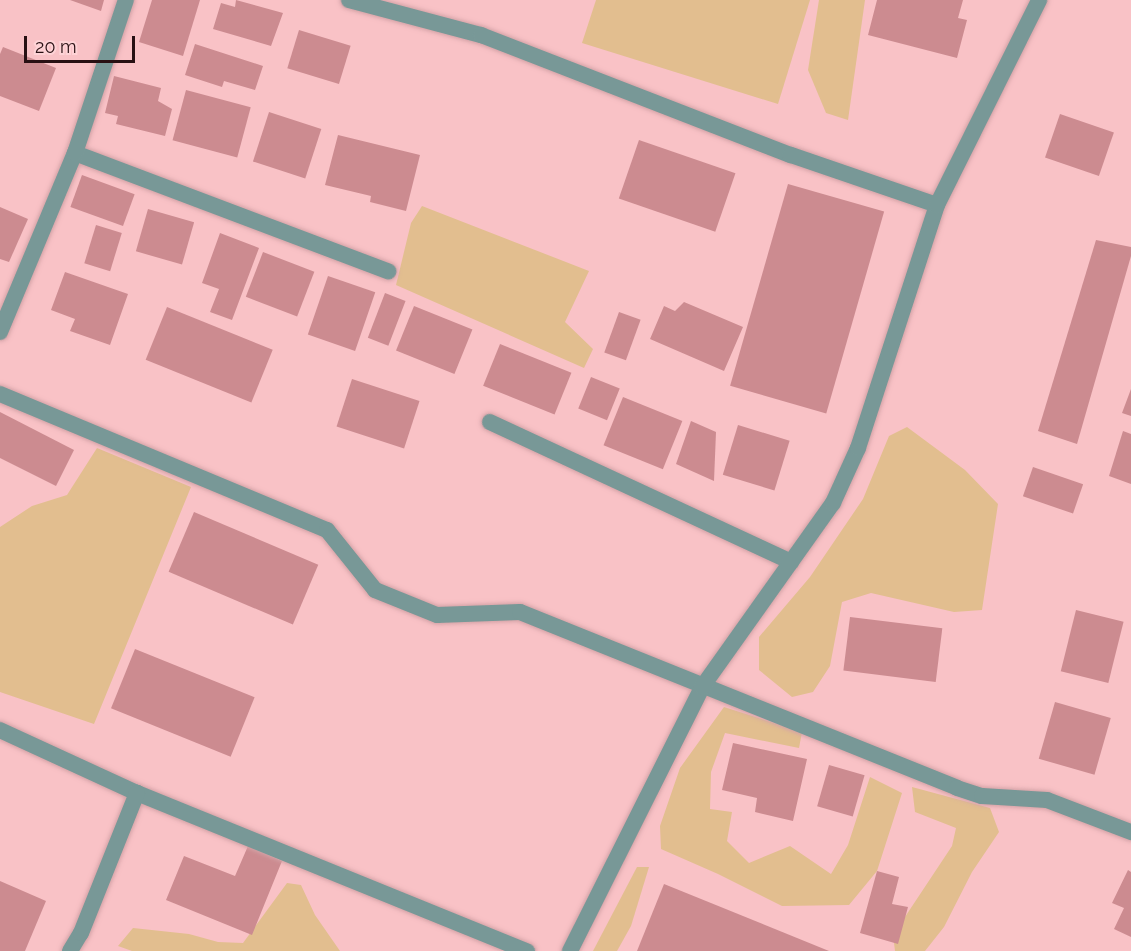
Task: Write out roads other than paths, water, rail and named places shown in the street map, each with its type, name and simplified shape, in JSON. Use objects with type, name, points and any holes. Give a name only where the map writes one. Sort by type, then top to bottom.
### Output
[{"type":"street","points":[[0,332],[75,153],[126,0]]},
{"type":"street","points":[[349,0],[481,35],[790,155],[937,205]]},
{"type":"street","points":[[570,951],[702,687],[833,503],[858,448],[937,205],[1039,0]]},
{"type":"street","points":[[75,153],[388,271]]},
{"type":"street","points":[[0,394],[327,530],[375,590],[437,615],[520,612],[957,788],[982,796],[1047,800],[1131,832]]},
{"type":"street","points":[[490,422],[791,562]]},
{"type":"street","points":[[0,730],[137,793],[527,951]]},
{"type":"street","points":[[70,951],[81,933],[137,793]]}]
